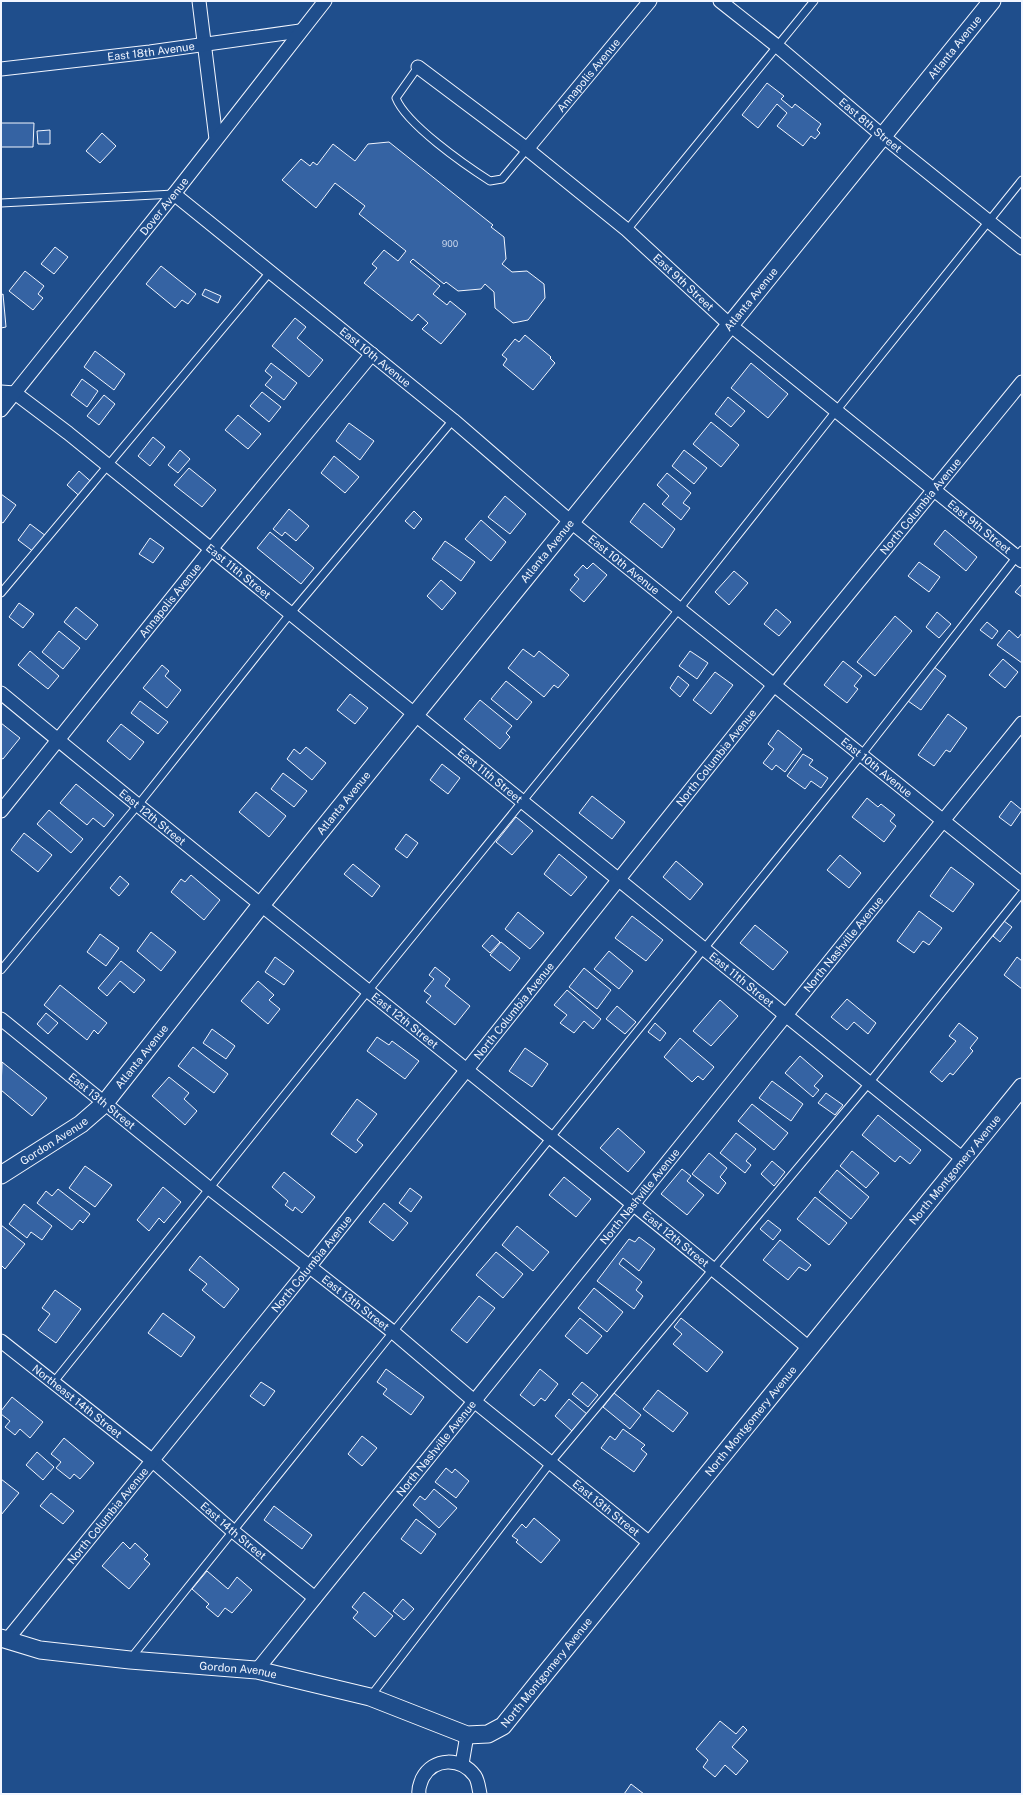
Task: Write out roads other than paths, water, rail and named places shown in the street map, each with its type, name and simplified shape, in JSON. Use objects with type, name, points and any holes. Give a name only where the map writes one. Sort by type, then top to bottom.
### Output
[{"type":"street","points":[[199,1],[216,139]]},
{"type":"street","name":"Dover Avenue","points":[[1,410],[174,194],[300,31],[325,1]]},
{"type":"street","name":"Annapolis Avenue","points":[[527,149],[650,1]]},
{"type":"street","name":"East 8th Street","points":[[720,1],[777,46],[884,137],[1022,248]]},
{"type":"street","name":"Atlanta Avenue","points":[[104,1104],[261,905],[884,137],[992,1]]},
{"type":"street","name":"East 18th Avenue","points":[[1,69],[150,52],[300,31]]},
{"type":"street","name":"East 9th Street","points":[[418,67],[527,149],[626,230],[730,325],[935,490],[1020,556]]},
{"type":"street","name":"East 10th Avenue","points":[[174,194],[453,420],[571,522],[862,754],[1022,884]]},
{"type":"street","name":"Annapolis Avenue","points":[[1,811],[212,548],[372,354]]},
{"type":"street","name":"North Columbia Avenue","points":[[4,1639],[153,1461],[774,685],[1022,382]]},
{"type":"street","points":[[1,392],[15,393]]},
{"type":"street","name":"East 11th Street","points":[[15,393],[212,548],[414,715],[963,1159]]},
{"type":"street","name":"East 12th Street","points":[[1,693],[809,1348]]},
{"type":"street","name":"North Nashville Avenue","points":[[258,1670],[632,1204],[1022,723]]},
{"type":"street","name":"East 13th Street","points":[[1,1019],[209,1188],[393,1332],[474,1401],[651,1544]]},
{"type":"street","name":"North Montgomery Avenue","points":[[467,1735],[488,1734],[503,1726],[1022,1086]]},
{"type":"street","name":"Gordon Avenue","points":[[1,1175],[82,1124],[104,1104]]},
{"type":"street","name":"Northeast 14th Street","points":[[1,1341],[153,1461]]},
{"type":"street","name":"East 14th Street","points":[[153,1461],[234,1532],[315,1598]]},
{"type":"street","name":"Gordon Avenue","points":[[4,1639],[40,1650],[130,1660],[258,1670],[370,1697],[467,1735]]},
{"type":"street","points":[[462,1764],[467,1735]]},
{"type":"street","points":[[419,1794],[418,1788],[426,1771],[443,1762],[462,1764],[476,1777],[480,1794]]},
{"type":"lane","points":[[626,230],[814,1]]},
{"type":"lane","points":[[418,67],[396,98],[400,108],[410,120],[468,167],[490,181],[502,179],[527,149]]},
{"type":"lane","points":[[53,1383],[368,991],[680,608],[1022,180]]},
{"type":"lane","points":[[1,203],[174,194]]},
{"type":"lane","points":[[1,592],[270,272]]},
{"type":"lane","points":[[1,970],[138,805],[290,614],[453,420]]},
{"type":"lane","points":[[130,1660],[393,1332],[862,754],[1020,556]]},
{"type":"lane","points":[[370,1697],[550,1462],[869,1083],[1022,893]]}]
